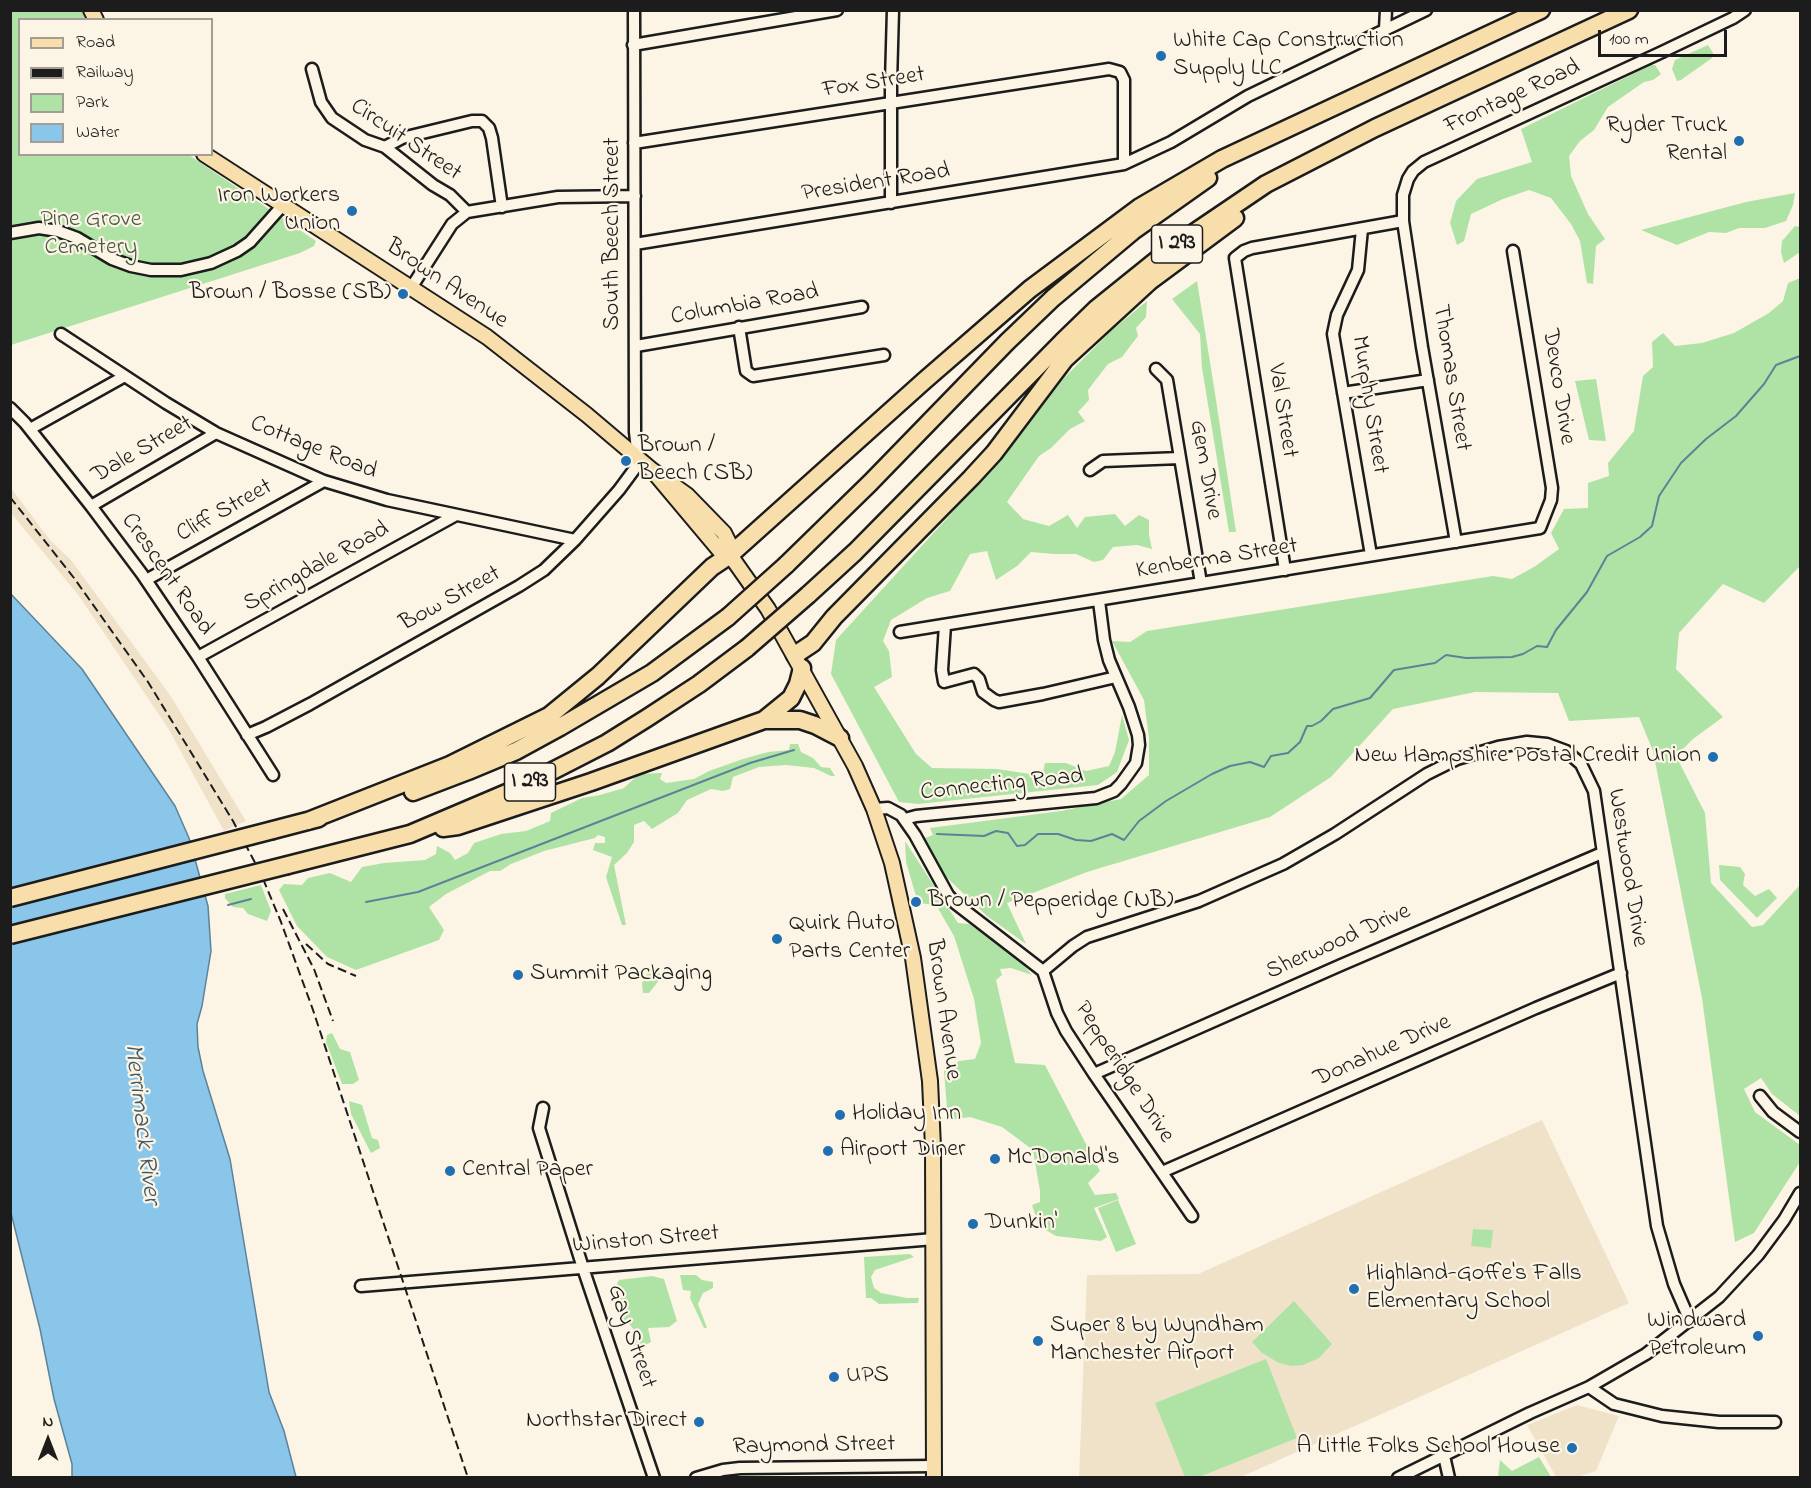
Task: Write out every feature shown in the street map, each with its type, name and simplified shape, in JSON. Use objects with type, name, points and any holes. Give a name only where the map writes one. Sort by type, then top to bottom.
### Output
[{"type":"highway","name":"I 293","points":[[10,898],[399,797],[516,751],[560,727],[652,673],[728,616],[786,565],[870,483],[1053,298],[1133,231],[1267,140],[1355,96],[1541,10]]},
{"type":"highway","name":"I 293","points":[[10,935],[410,834],[522,786],[607,743],[699,684],[747,648],[808,595],[855,552],[1029,373],[1096,309],[1191,234],[1266,184],[1296,171],[1376,128],[1629,10]]},
{"type":"highway","points":[[308,821],[450,765],[549,717],[598,676],[712,567],[730,555],[1030,289],[1140,207],[1222,159],[1267,140]]},
{"type":"highway","points":[[764,720],[791,698],[798,684],[798,661],[834,617],[915,537],[994,453],[1065,359],[1150,281],[1296,171]]},
{"type":"highway","points":[[410,834],[458,826],[764,720],[800,720],[840,738]]},
{"type":"main road","name":"Brown Avenue","points":[[207,156],[487,337],[652,470],[687,495],[726,536],[730,544],[730,555],[768,609],[798,661],[840,738],[874,809],[898,886],[921,1006],[932,1107],[934,1472]]},
{"type":"street","name":"South Beech Street","points":[[634,10],[635,432],[638,458]]},
{"type":"street","points":[[633,45],[837,10]]},
{"type":"street","points":[[891,203],[893,10]]},
{"type":"street","points":[[1385,29],[1386,10]]},
{"type":"street","points":[[1124,165],[1171,142],[1248,96],[1426,10]]},
{"type":"street","name":"Frontage Road","points":[[1403,221],[1402,203],[1405,186],[1413,171],[1424,162],[1662,52],[1745,10]]},
{"type":"street","name":"Circuit Street","points":[[312,69],[321,102],[332,118],[357,136],[385,147],[433,185],[450,195],[467,212]]},
{"type":"street","name":"Fox Street","points":[[634,143],[1099,69],[1120,72],[1124,80],[1124,165]]},
{"type":"street","points":[[385,147],[393,141],[412,135],[472,121],[482,121],[489,128],[492,138],[502,207]]},
{"type":"street","name":"President Road","points":[[635,244],[1124,165]]},
{"type":"street","points":[[411,288],[452,224],[467,212],[558,197],[635,196]]},
{"type":"street","points":[[10,232],[39,228],[58,231],[77,238],[112,259],[131,266],[151,270],[181,270],[211,263],[237,251],[250,242],[282,206]]},
{"type":"street","points":[[1362,229],[1403,221]]},
{"type":"street","name":"Thomas Street","points":[[1403,221],[1456,542]]},
{"type":"street","name":"Val Street","points":[[1285,570],[1235,258],[1248,249],[1362,229]]},
{"type":"street","name":"Murphy Street","points":[[1362,229],[1358,270],[1334,324],[1334,345],[1371,555]]},
{"type":"street","name":"Devco Drive","points":[[1513,251],[1552,488],[1551,500],[1540,528]]},
{"type":"street","name":"Columbia Road","points":[[636,346],[862,307]]},
{"type":"street","points":[[739,327],[747,371],[753,376],[884,355]]},
{"type":"street","name":"Cottage Road","points":[[61,334],[216,433],[324,481],[387,500],[575,540]]},
{"type":"street","name":"Gem Drive","points":[[1156,369],[1167,380],[1201,583]]},
{"type":"street","points":[[30,429],[125,376]]},
{"type":"street","points":[[1343,393],[1428,380]]},
{"type":"street","name":"Crescent Road","points":[[10,408],[30,429],[91,506],[146,580],[273,775]]},
{"type":"street","name":"Dale Street","points":[[91,506],[216,433]]},
{"type":"street","name":"Bow Street","points":[[247,735],[266,728],[544,570],[575,540],[632,474],[638,458]]},
{"type":"street","points":[[1090,471],[1103,461],[1180,458]]},
{"type":"street","name":"Cliff Street","points":[[146,580],[324,481]]},
{"type":"street","name":"Springdale Road","points":[[198,657],[456,515]]},
{"type":"street","name":"Kenberma Street","points":[[900,633],[1540,528]]},
{"type":"street","name":"Connecting Road","points":[[905,819],[1096,798],[1114,791],[1132,771],[1139,746],[1136,726],[1104,640],[1099,601]]},
{"type":"street","points":[[945,625],[942,670],[944,682],[974,674],[979,679],[983,692],[999,702],[1116,677]]},
{"type":"street","name":"Westwood Drive","points":[[1044,971],[1087,937],[1199,901],[1283,864],[1335,834],[1439,767],[1478,753],[1517,743],[1537,742],[1557,747],[1574,756],[1581,764],[1594,791],[1657,1226],[1674,1284],[1690,1321]]},
{"type":"street","points":[[874,809],[888,808],[896,811],[905,819],[948,895],[955,903],[1044,971]]},
{"type":"street","name":"Sherwood Drive","points":[[1094,1074],[1602,853]]},
{"type":"street","name":"Pepperidge Drive","points":[[1044,971],[1057,1013],[1094,1074],[1192,1216]]},
{"type":"street","name":"Donahue Drive","points":[[1162,1172],[1621,973]]},
{"type":"street","points":[[1760,1096],[1773,1112],[1800,1132]]},
{"type":"street","name":"Gay Street","points":[[543,1108],[539,1128],[583,1268],[654,1478]]},
{"type":"street","points":[[1398,1478],[1589,1387],[1637,1360],[1719,1297],[1758,1255],[1784,1220],[1800,1193]]},
{"type":"street","name":"Winston Street","points":[[361,1286],[934,1239]]},
{"type":"street","points":[[1589,1387],[1614,1404],[1662,1416],[1719,1422],[1775,1422]]},
{"type":"street","points":[[1444,1456],[1449,1478]]},
{"type":"street","name":"Raymond Street","points":[[696,1478],[723,1470],[740,1468],[934,1472]]},
{"type":"shaded area","points":[[11,488],[50,540],[71,560],[170,695],[246,821],[224,831],[168,728],[79,596],[11,513]]},
{"type":"shaded area","name":"Highland-Goffe's Falls Elementary School","points":[[1542,1120],[1629,1303],[1241,1477],[1079,1478],[1087,1275],[1198,1274]]},
{"type":"shaded area","name":"A Little Folks School House","points":[[1577,1405],[1619,1416],[1596,1471],[1577,1477],[1556,1477],[1527,1425]]},
{"type":"green space","name":"Pine Grove Cemetery","points":[[11,11],[82,11],[85,18],[18,18],[18,156],[190,156],[316,241],[314,246],[300,253],[11,345]]},
{"type":"green space","points":[[1708,45],[1713,53],[1712,58],[1677,81],[1672,69],[1675,60]]},
{"type":"green space","points":[[1655,65],[1661,74],[1653,80],[1644,82],[1608,107],[1594,130],[1580,141],[1569,156],[1571,176],[1588,214],[1605,239],[1596,246],[1593,284],[1587,283],[1580,241],[1571,224],[1551,198],[1529,190],[1471,214],[1464,241],[1457,245],[1450,223],[1456,201],[1477,179],[1532,162],[1521,129]]},
{"type":"green space","points":[[1795,193],[1786,221],[1765,228],[1739,228],[1726,233],[1709,232],[1677,245],[1641,230],[1746,202]]},
{"type":"green space","points":[[1795,226],[1800,227],[1800,252],[1784,263],[1781,252],[1782,241]]},
{"type":"green space","points":[[1800,278],[1800,566],[1764,603],[1723,584],[1679,633],[1676,669],[1723,717],[1693,739],[1676,756],[1705,813],[1711,883],[1752,927],[1763,925],[1800,885],[1800,1116],[1772,1094],[1761,1078],[1744,1089],[1755,1112],[1800,1145],[1800,1162],[1754,1233],[1735,1242],[1702,998],[1653,751],[1639,717],[1569,721],[1558,693],[1475,692],[1393,709],[1331,777],[1270,817],[1087,872],[1007,903],[1026,944],[987,916],[942,873],[925,838],[933,835],[930,828],[1061,811],[1121,799],[1149,775],[1149,738],[1144,700],[1112,641],[1130,642],[1147,631],[1493,576],[1512,579],[1559,549],[1551,533],[1564,509],[1588,508],[1588,483],[1609,476],[1608,463],[1634,431],[1643,376],[1653,367],[1652,342],[1663,333],[1675,346],[1702,343],[1734,333],[1769,313],[1783,301],[1788,283]]},
{"type":"green space","points":[[1197,281],[1236,532],[1229,532],[1202,368],[1200,334],[1172,299]]},
{"type":"green space","points":[[1147,301],[1146,317],[1136,328],[1138,336],[1122,357],[1108,364],[1088,390],[1089,400],[1078,412],[1085,421],[1070,429],[1051,448],[1039,456],[1007,502],[1023,519],[1049,526],[1068,515],[1077,528],[1085,517],[1115,514],[1125,526],[1139,515],[1149,520],[1152,549],[1137,545],[1113,547],[1103,560],[1094,562],[1076,554],[1031,552],[1017,566],[996,580],[987,551],[970,554],[950,591],[927,598],[891,620],[883,641],[889,651],[892,677],[874,687],[916,754],[932,768],[997,769],[1030,774],[1043,772],[1045,763],[1066,763],[1086,771],[1109,766],[1115,752],[1122,715],[1129,740],[1117,772],[1098,785],[918,804],[899,802],[831,674],[836,640],[1000,460],[1064,378],[1113,329]]},
{"type":"green space","points":[[1596,379],[1606,441],[1589,440],[1575,381]]},
{"type":"green space","points":[[790,744],[798,744],[801,752],[813,758],[821,767],[830,768],[835,776],[814,768],[786,765],[759,767],[733,777],[730,789],[723,791],[711,789],[687,800],[678,813],[652,829],[644,821],[634,825],[634,842],[627,853],[614,865],[626,925],[622,925],[606,877],[612,857],[593,850],[595,843],[605,843],[605,837],[598,835],[595,838],[544,851],[511,864],[500,871],[490,871],[446,894],[429,907],[444,930],[439,940],[356,970],[327,957],[297,926],[279,890],[284,884],[302,885],[308,878],[330,873],[351,882],[362,867],[425,860],[436,854],[437,846],[450,853],[455,860],[468,853],[474,843],[501,834],[526,831],[550,821],[551,813],[582,798],[624,788],[639,774],[662,773],[660,779],[666,783],[694,779],[743,759],[768,752],[789,750]]},
{"type":"green space","points":[[905,841],[958,923],[969,924],[1016,956],[1032,975],[1011,968],[1000,969],[1002,975],[996,980],[1015,1063],[1045,1065],[1100,1171],[1088,1183],[1095,1195],[1116,1193],[1119,1199],[1094,1208],[1107,1237],[1101,1241],[1056,1236],[1039,1226],[1032,1205],[1040,1202],[1033,1150],[1002,1127],[970,1117],[948,1120],[944,1071],[959,1061],[975,1059],[981,1043],[974,999],[954,936],[936,905],[918,903],[906,862]]},
{"type":"green space","points":[[1719,865],[1740,867],[1745,874],[1743,885],[1755,896],[1769,889],[1777,898],[1757,918],[1720,880]]},
{"type":"green space","points":[[261,885],[271,911],[267,921],[248,914],[243,908],[233,907],[225,898],[225,894]]},
{"type":"green space","points":[[648,972],[664,974],[649,993],[643,993],[642,983]]},
{"type":"green space","points":[[332,1033],[340,1049],[350,1052],[359,1080],[353,1084],[342,1084],[326,1042],[327,1035]]},
{"type":"green space","points":[[349,1101],[362,1105],[372,1138],[378,1140],[380,1148],[371,1153],[351,1114]]},
{"type":"green space","points":[[1118,1200],[1136,1244],[1116,1252],[1098,1208]]},
{"type":"green space","points":[[1473,1229],[1493,1230],[1491,1248],[1471,1246]]},
{"type":"green space","points":[[910,1254],[914,1257],[875,1270],[871,1277],[874,1288],[881,1293],[919,1298],[918,1303],[879,1304],[871,1298],[866,1298],[864,1257]]},
{"type":"green space","points":[[680,1275],[696,1275],[702,1280],[713,1282],[713,1288],[703,1293],[698,1304],[707,1328],[704,1328],[690,1298],[691,1291],[683,1290]]},
{"type":"green space","points":[[652,1276],[664,1279],[677,1321],[669,1327],[648,1328],[651,1342],[642,1347],[634,1346],[636,1332],[628,1323],[620,1322],[614,1289],[619,1280]]},
{"type":"green space","points":[[1294,1301],[1332,1344],[1319,1358],[1303,1365],[1291,1366],[1279,1363],[1262,1353],[1252,1342]]},
{"type":"green space","points":[[1266,1359],[1297,1438],[1199,1477],[1185,1477],[1155,1403]]},
{"type":"green space","points":[[1539,1457],[1549,1477],[1498,1477],[1500,1460],[1512,1471]]},
{"type":"water","name":"Merrimack River","points":[[10,593],[82,669],[175,806],[189,838],[208,906],[211,951],[197,1024],[198,1047],[230,1159],[269,1392],[284,1431],[296,1477],[72,1477],[72,1464],[54,1399],[40,1329],[11,1213]]},
{"type":"waterway","points":[[937,834],[984,836],[996,831],[1008,833],[1017,846],[1025,845],[1038,834],[1058,834],[1076,840],[1091,841],[1112,834],[1124,840],[1139,821],[1166,801],[1212,774],[1230,766],[1250,762],[1264,767],[1271,756],[1288,753],[1300,742],[1307,726],[1321,721],[1333,709],[1370,698],[1394,670],[1435,663],[1446,655],[1466,658],[1512,657],[1537,646],[1547,647],[1556,630],[1587,592],[1607,556],[1640,537],[1652,526],[1659,496],[1681,463],[1706,439],[1736,416],[1764,384],[1776,365],[1800,356]]},
{"type":"waterway","points":[[366,902],[418,892],[750,763],[794,750]]},
{"type":"waterway","points":[[228,905],[251,899]]},
{"type":"railway","points":[[10,497],[74,578],[148,682],[233,821],[261,874],[313,1010],[468,1478]]},
{"type":"railway","points":[[283,909],[314,969],[333,1021]]},
{"type":"railway","points":[[306,944],[328,964],[356,976]]},
{"type":"place","name":"White Cap Construction Supply LLC","points":[[1161,56]]},
{"type":"place","name":"Ryder Truck Rental","points":[[1739,141]]},
{"type":"place","name":"Iron Workers Union","points":[[352,211]]},
{"type":"place","name":"Brown / Bosse (SB)","points":[[403,294]]},
{"type":"place","name":"Brown / Beech (SB)","points":[[626,461]]},
{"type":"place","name":"New Hampshire Postal Credit Union","points":[[1713,757]]},
{"type":"place","name":"Brown / Pepperidge (NB)","points":[[916,902]]},
{"type":"place","name":"Quirk Auto Parts Center","points":[[777,939]]},
{"type":"place","name":"Summit Packaging","points":[[518,975]]},
{"type":"place","name":"Holiday Inn","points":[[840,1115]]},
{"type":"place","name":"Airport Diner","points":[[828,1151]]},
{"type":"place","name":"McDonald's","points":[[995,1159]]},
{"type":"place","name":"Central Paper","points":[[450,1171]]},
{"type":"place","name":"Dunkin'","points":[[973,1224]]},
{"type":"place","name":"Highland-Goffe's Falls Elementary School","points":[[1354,1289]]},
{"type":"place","name":"Windward Petroleum","points":[[1758,1336]]},
{"type":"place","name":"Super 8 by Wyndham Manchester Airport","points":[[1038,1341]]},
{"type":"place","name":"UPS","points":[[834,1377]]},
{"type":"place","name":"Northstar Direct","points":[[699,1422]]},
{"type":"place","name":"A Little Folks School House","points":[[1572,1448]]}]
